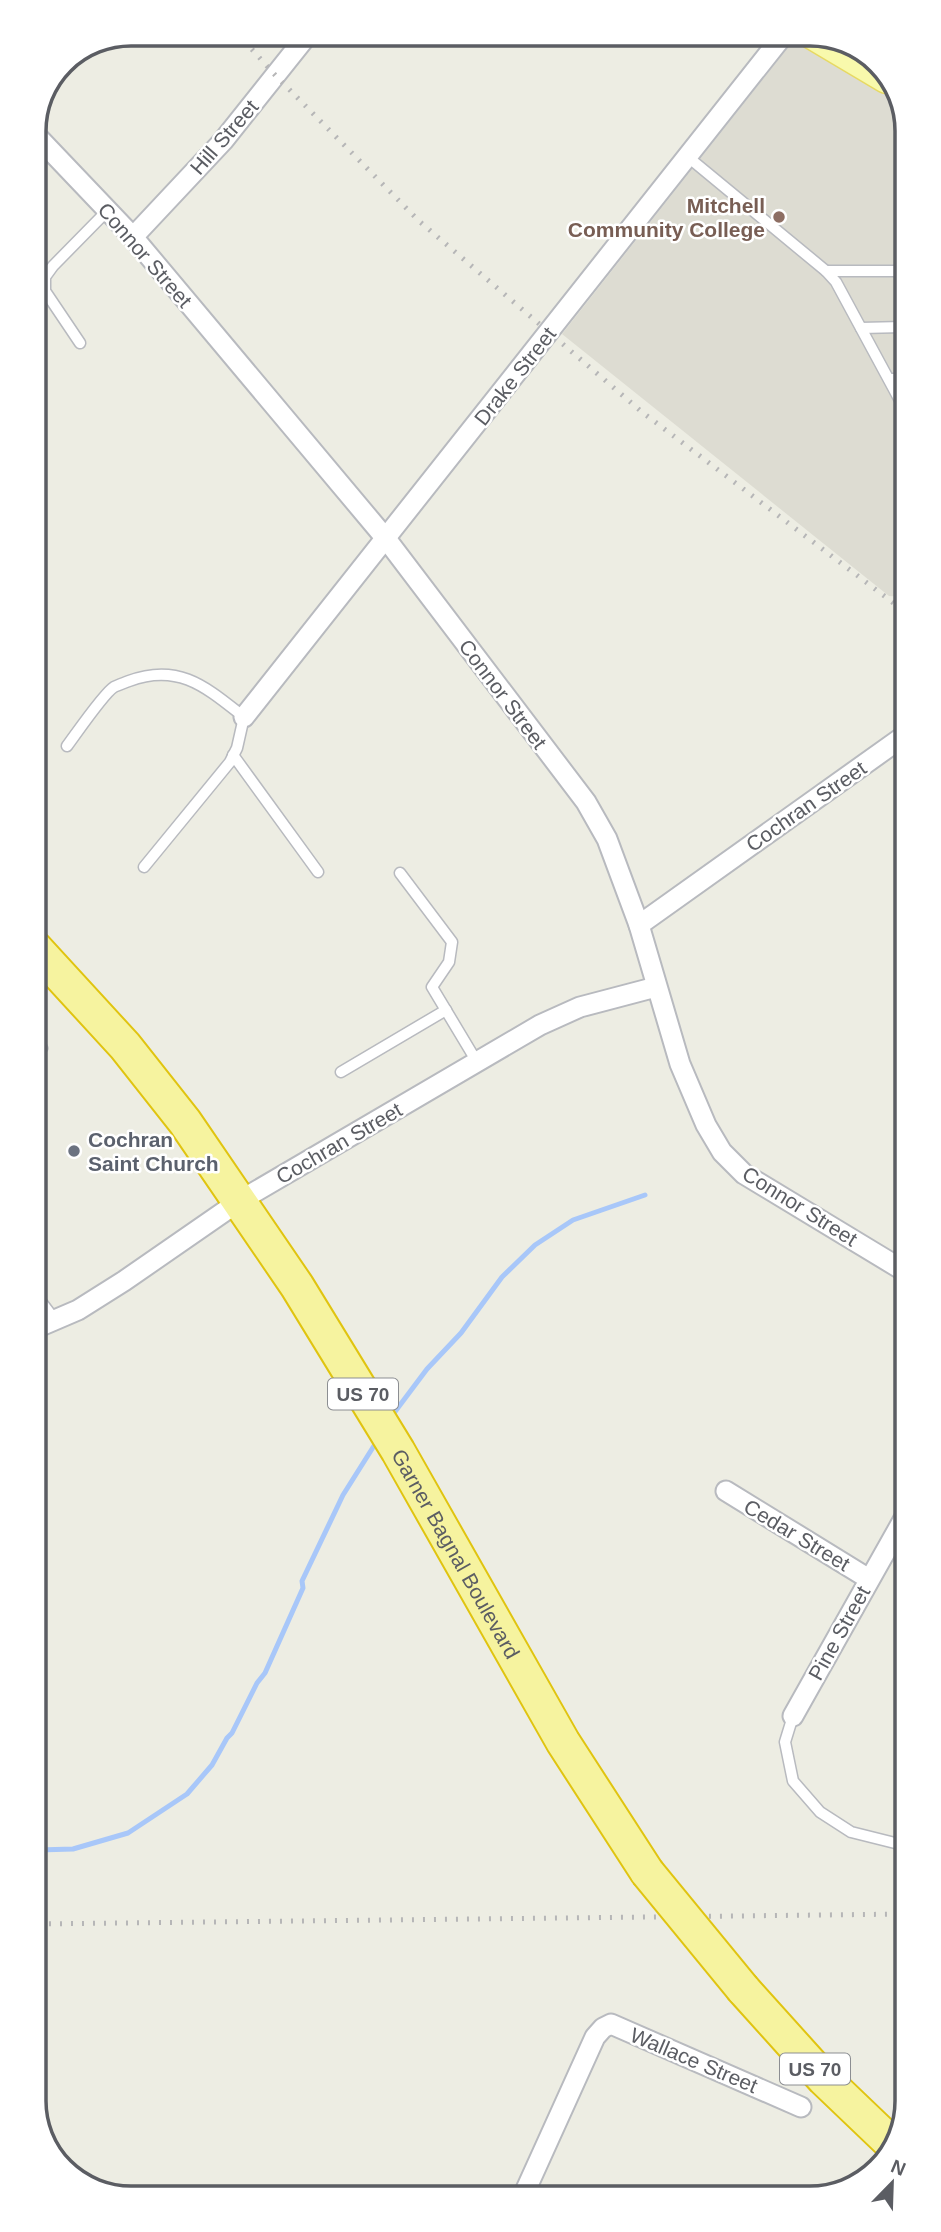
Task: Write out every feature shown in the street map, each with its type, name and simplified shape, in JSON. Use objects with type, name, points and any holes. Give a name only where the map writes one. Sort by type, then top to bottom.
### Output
[{"type":"highway","name":"Garner Bagnal Boulevard","points":[[46,960],[125,1046],[185,1122],[298,1286],[370,1405],[563,1742],[647,1872],[743,1989],[824,2078],[887,2139]]},
{"type":"street","name":"Hill Street","points":[[133,237],[223,141],[299,46]]},
{"type":"street","name":"Drake Street","points":[[244,717],[387,540],[775,46]]},
{"type":"street","name":"Connor Street","points":[[46,146],[133,237],[387,540],[586,802],[607,839],[639,925],[680,1064],[706,1125],[722,1152],[744,1174],[895,1265]]},
{"type":"street","name":"Cochran Street","points":[[639,925],[895,742]]},
{"type":"street","name":"Cochran Street","points":[[46,1324],[78,1310],[124,1281],[241,1200],[540,1025],[580,1007],[656,986]]},
{"type":"street","name":"Cedar Street","points":[[726,1491],[869,1579]]},
{"type":"street","name":"Pine Street","points":[[793,1716],[895,1534]]},
{"type":"street","name":"Wallace Street","points":[[528,2186],[595,2037],[611,2024],[801,2107]]},
{"type":"lane","points":[[688,157],[827,271],[836,282],[895,390]]},
{"type":"lane","points":[[46,276],[53,265],[108,210]]},
{"type":"lane","points":[[827,271],[895,271]]},
{"type":"lane","points":[[46,291],[80,343]]},
{"type":"lane","points":[[861,328],[895,327]]},
{"type":"lane","points":[[889,379],[895,379]]},
{"type":"lane","points":[[67,746],[112,688],[143,676],[167,674],[190,678],[209,689],[244,717],[233,755],[144,867]]},
{"type":"lane","points":[[233,755],[318,872]]},
{"type":"lane","points":[[400,873],[452,942],[449,962],[432,987],[477,1062]]},
{"type":"lane","points":[[341,1072],[446,1010]]},
{"type":"lane","points":[[46,1308],[55,1320]]},
{"type":"lane","points":[[793,1716],[785,1742],[793,1781],[820,1812],[851,1832],[895,1843]]},
{"type":"shaded area","name":"Mitchell Community College","points":[[789,46],[802,46],[884,87],[895,119],[895,596],[889,596],[562,334]]},
{"type":"waterway","points":[[391,1417],[427,1369],[461,1333],[502,1277],[535,1245],[573,1220],[645,1195]]},
{"type":"waterway","points":[[46,1850],[73,1849],[128,1833],[187,1794],[212,1765],[265,1673],[303,1588],[302,1581],[343,1495],[377,1441]]},
{"type":"railway","points":[[249,46],[419,221],[642,412],[895,604]]},
{"type":"railway","points":[[46,1924],[895,1914]]},
{"type":"place","name":"Mitchell Community College","points":[[779,217]]},
{"type":"place","name":"Cochran Saint Church","points":[[74,1151]]}]
